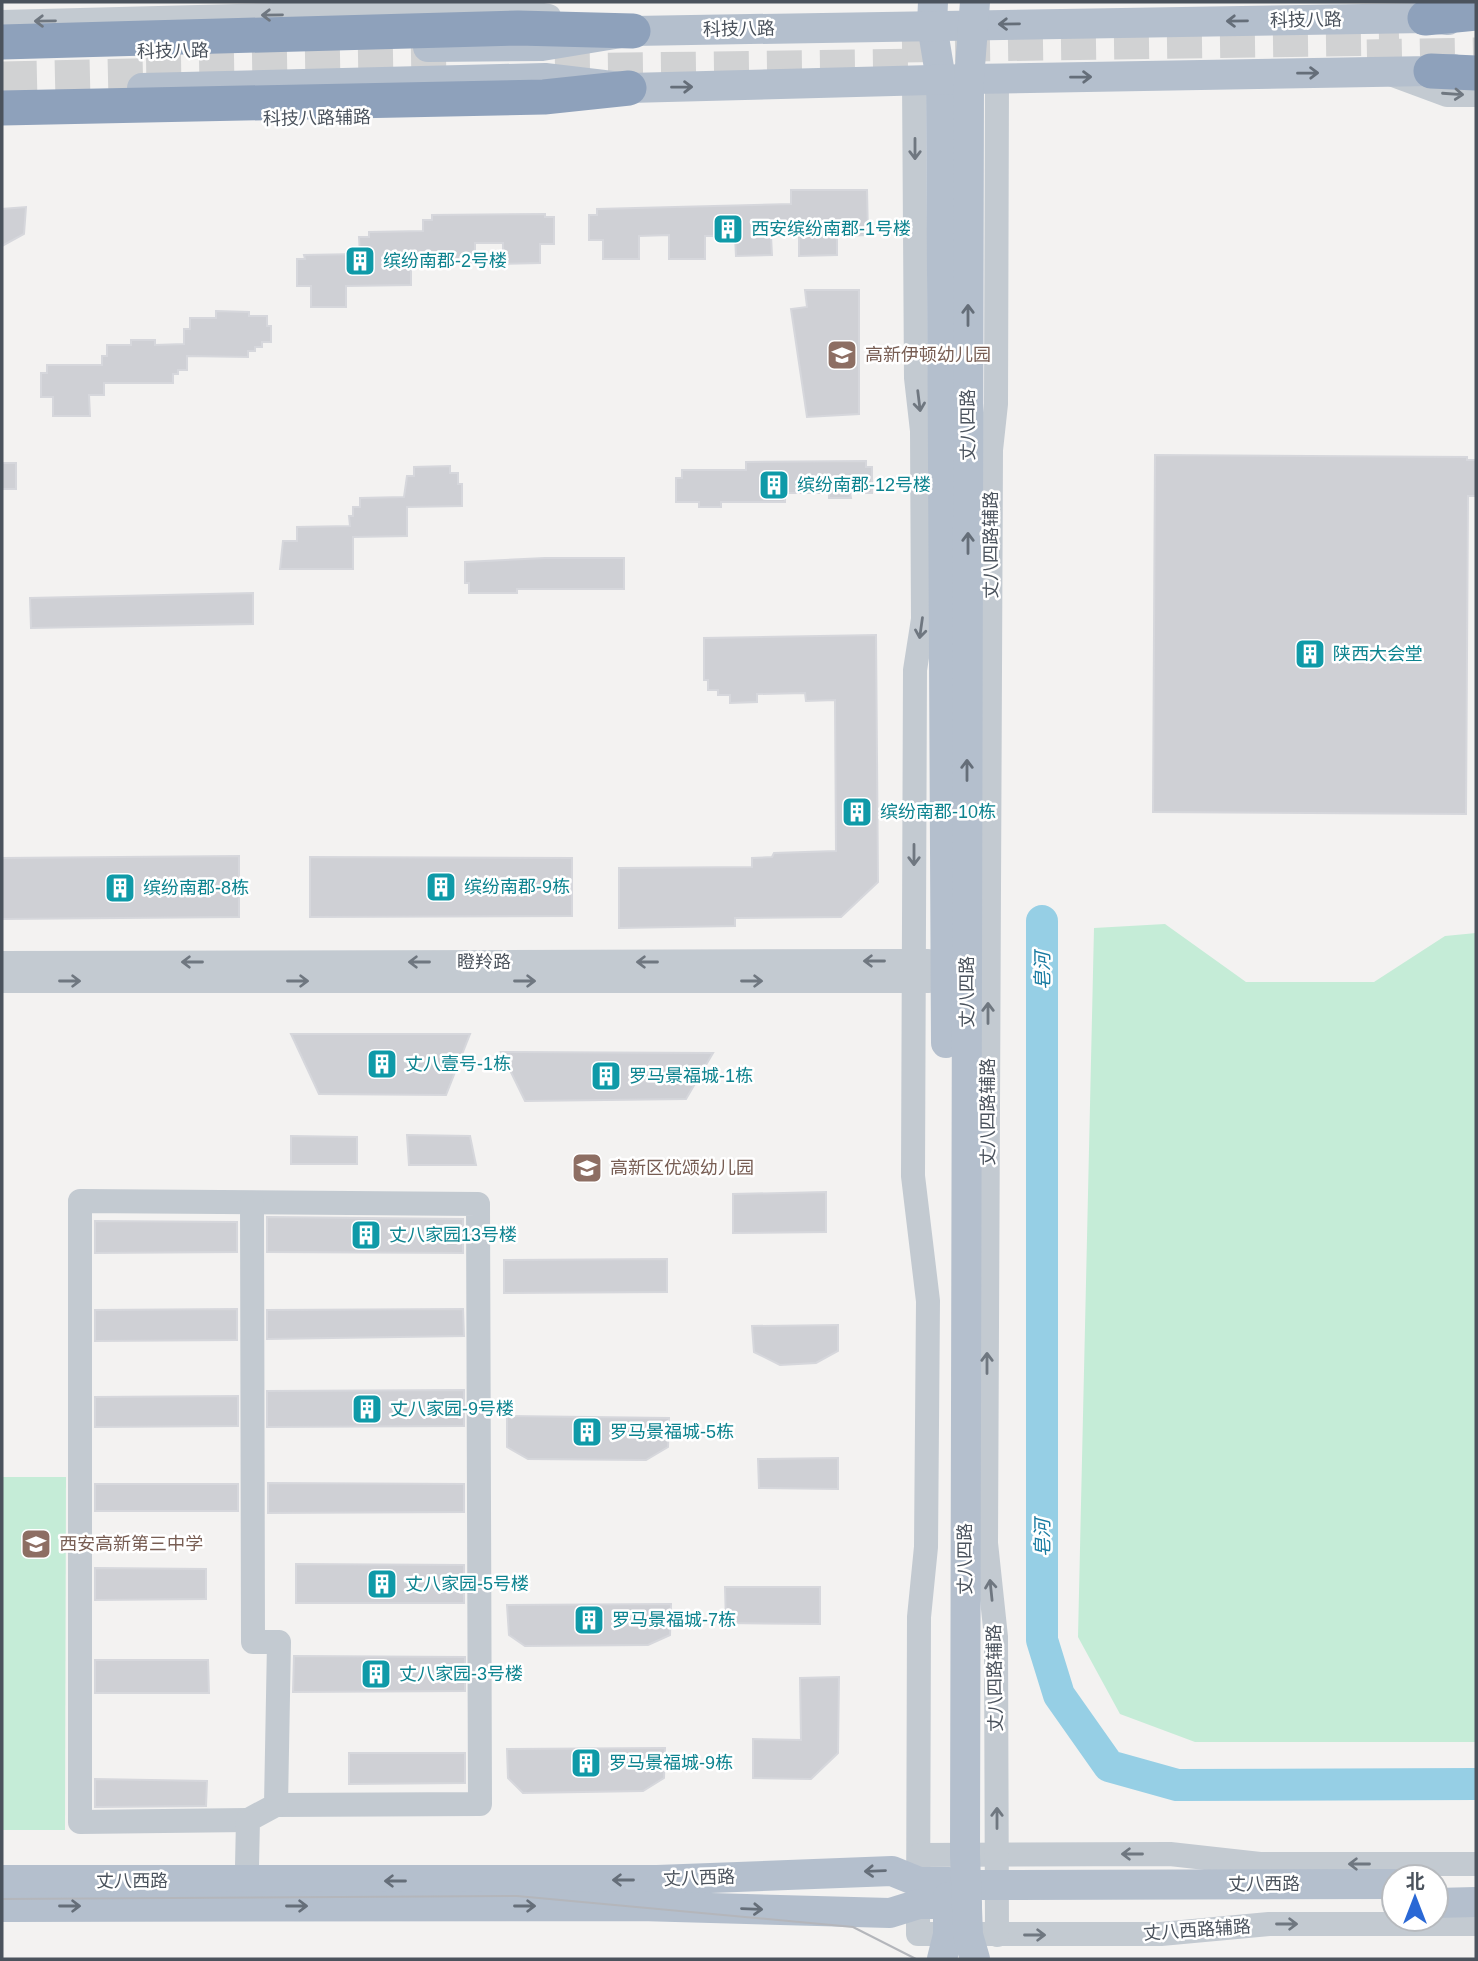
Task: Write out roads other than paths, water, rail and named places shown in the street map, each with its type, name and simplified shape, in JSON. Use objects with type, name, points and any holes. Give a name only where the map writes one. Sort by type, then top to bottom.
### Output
[{"type":"highway","points":[[1432,10],[1476,13]]},
{"type":"highway","points":[[2,42],[518,28],[633,31]]},
{"type":"highway","points":[[1431,71],[1476,73]]},
{"type":"highway","points":[[2,108],[544,97],[629,88]]},
{"type":"main road","name":"科技八路","points":[[2,53],[542,46],[633,31],[933,13],[1387,18],[1432,10],[1476,24]]},
{"type":"main road","points":[[933,13],[955,80]]},
{"type":"main road","name":"丈八四路","points":[[966,1945],[944,1880],[956,971],[955,80],[975,13]]},
{"type":"main road","name":"科技八路","points":[[2,91],[545,78],[629,88],[1431,71],[1476,66]]},
{"type":"main road","name":"丈八西路","points":[[2,1880],[657,1880],[892,1871],[944,1880],[997,1895],[1380,1903]]},
{"type":"main road","name":"丈八西路","points":[[2,1906],[640,1906],[890,1913],[944,1880]]},
{"type":"main road","name":"丈八西路","points":[[997,1895],[1380,1884]]},
{"type":"main road","points":[[1450,1884],[1476,1884]]},
{"type":"main road","points":[[1450,1903],[1476,1902]]},
{"type":"street","points":[[2,22],[326,8],[509,9],[633,31]]},
{"type":"street","points":[[1385,72],[1447,95],[1476,95]]},
{"type":"street","points":[[955,80],[916,378],[922,432],[923,619],[915,670],[913,1176],[928,1301],[926,1547],[919,1617],[944,1880],[997,1854],[1170,1854],[1260,1864],[1476,1864]]},
{"type":"street","name":"丈八四路辅路","points":[[955,80],[996,404],[991,464],[986,1529],[996,1637],[997,1895],[966,1945]]},
{"type":"street","name":"科技八路辅路","points":[[2,125],[516,114],[629,88]]},
{"type":"street","name":"瞪羚路","points":[[2,962],[956,971]]},
{"type":"street","name":"瞪羚路","points":[[2,981],[914,971]]},
{"type":"street","points":[[80,1201],[252,1203],[478,1203],[480,1804],[276,1805],[248,1820],[80,1822],[80,1201]]},
{"type":"street","points":[[252,1203],[253,1642],[279,1642],[276,1805]]},
{"type":"street","points":[[244,1881],[248,1820]]},
{"type":"street","name":"丈八西路辅路","points":[[944,1880],[918,1934],[966,1945],[1161,1934],[1269,1924],[1476,1924]]},
{"type":"waterway","name":"皂河","points":[[1042,921],[1042,1640],[1059,1695],[1109,1766],[1177,1785],[1476,1784]]},
{"type":"tunnel","points":[[902,45],[1399,38]]},
{"type":"tunnel","points":[[146,57],[461,52]]},
{"type":"tunnel","points":[[1367,57],[1476,55]]},
{"type":"tunnel","points":[[555,71],[933,66]]},
{"type":"tunnel","points":[[2,79],[180,75]]},
{"type":"tram line","points":[[2,1899],[517,1896],[853,1927],[916,1959]]},
{"type":"place","name":"西安缤纷南郡-1号楼","points":[[728,229]]},
{"type":"place","name":"缤纷南郡-2号楼","points":[[360,261]]},
{"type":"place","name":"高新伊顿幼儿园","points":[[842,355]]},
{"type":"place","name":"缤纷南郡-12号楼","points":[[774,485]]},
{"type":"place","name":"陕西大会堂","points":[[1310,654]]},
{"type":"place","name":"缤纷南郡-10栋","points":[[857,812]]},
{"type":"place","name":"缤纷南郡-9栋","points":[[441,887]]},
{"type":"place","name":"缤纷南郡-8栋","points":[[120,888]]},
{"type":"place","name":"丈八壹号-1栋","points":[[382,1064]]},
{"type":"place","name":"罗马景福城-1栋","points":[[606,1076]]},
{"type":"place","name":"高新区优颂幼儿园","points":[[587,1168]]},
{"type":"place","name":"丈八家园13号楼","points":[[366,1235]]},
{"type":"place","name":"丈八家园-9号楼","points":[[367,1409]]},
{"type":"place","name":"罗马景福城-5栋","points":[[587,1432]]},
{"type":"place","name":"西安高新第三中学","points":[[36,1544]]},
{"type":"place","name":"丈八家园-5号楼","points":[[382,1584]]},
{"type":"place","name":"罗马景福城-7栋","points":[[589,1620]]},
{"type":"place","name":"丈八家园-3号楼","points":[[376,1674]]},
{"type":"place","name":"罗马景福城-9栋","points":[[586,1763]]}]
